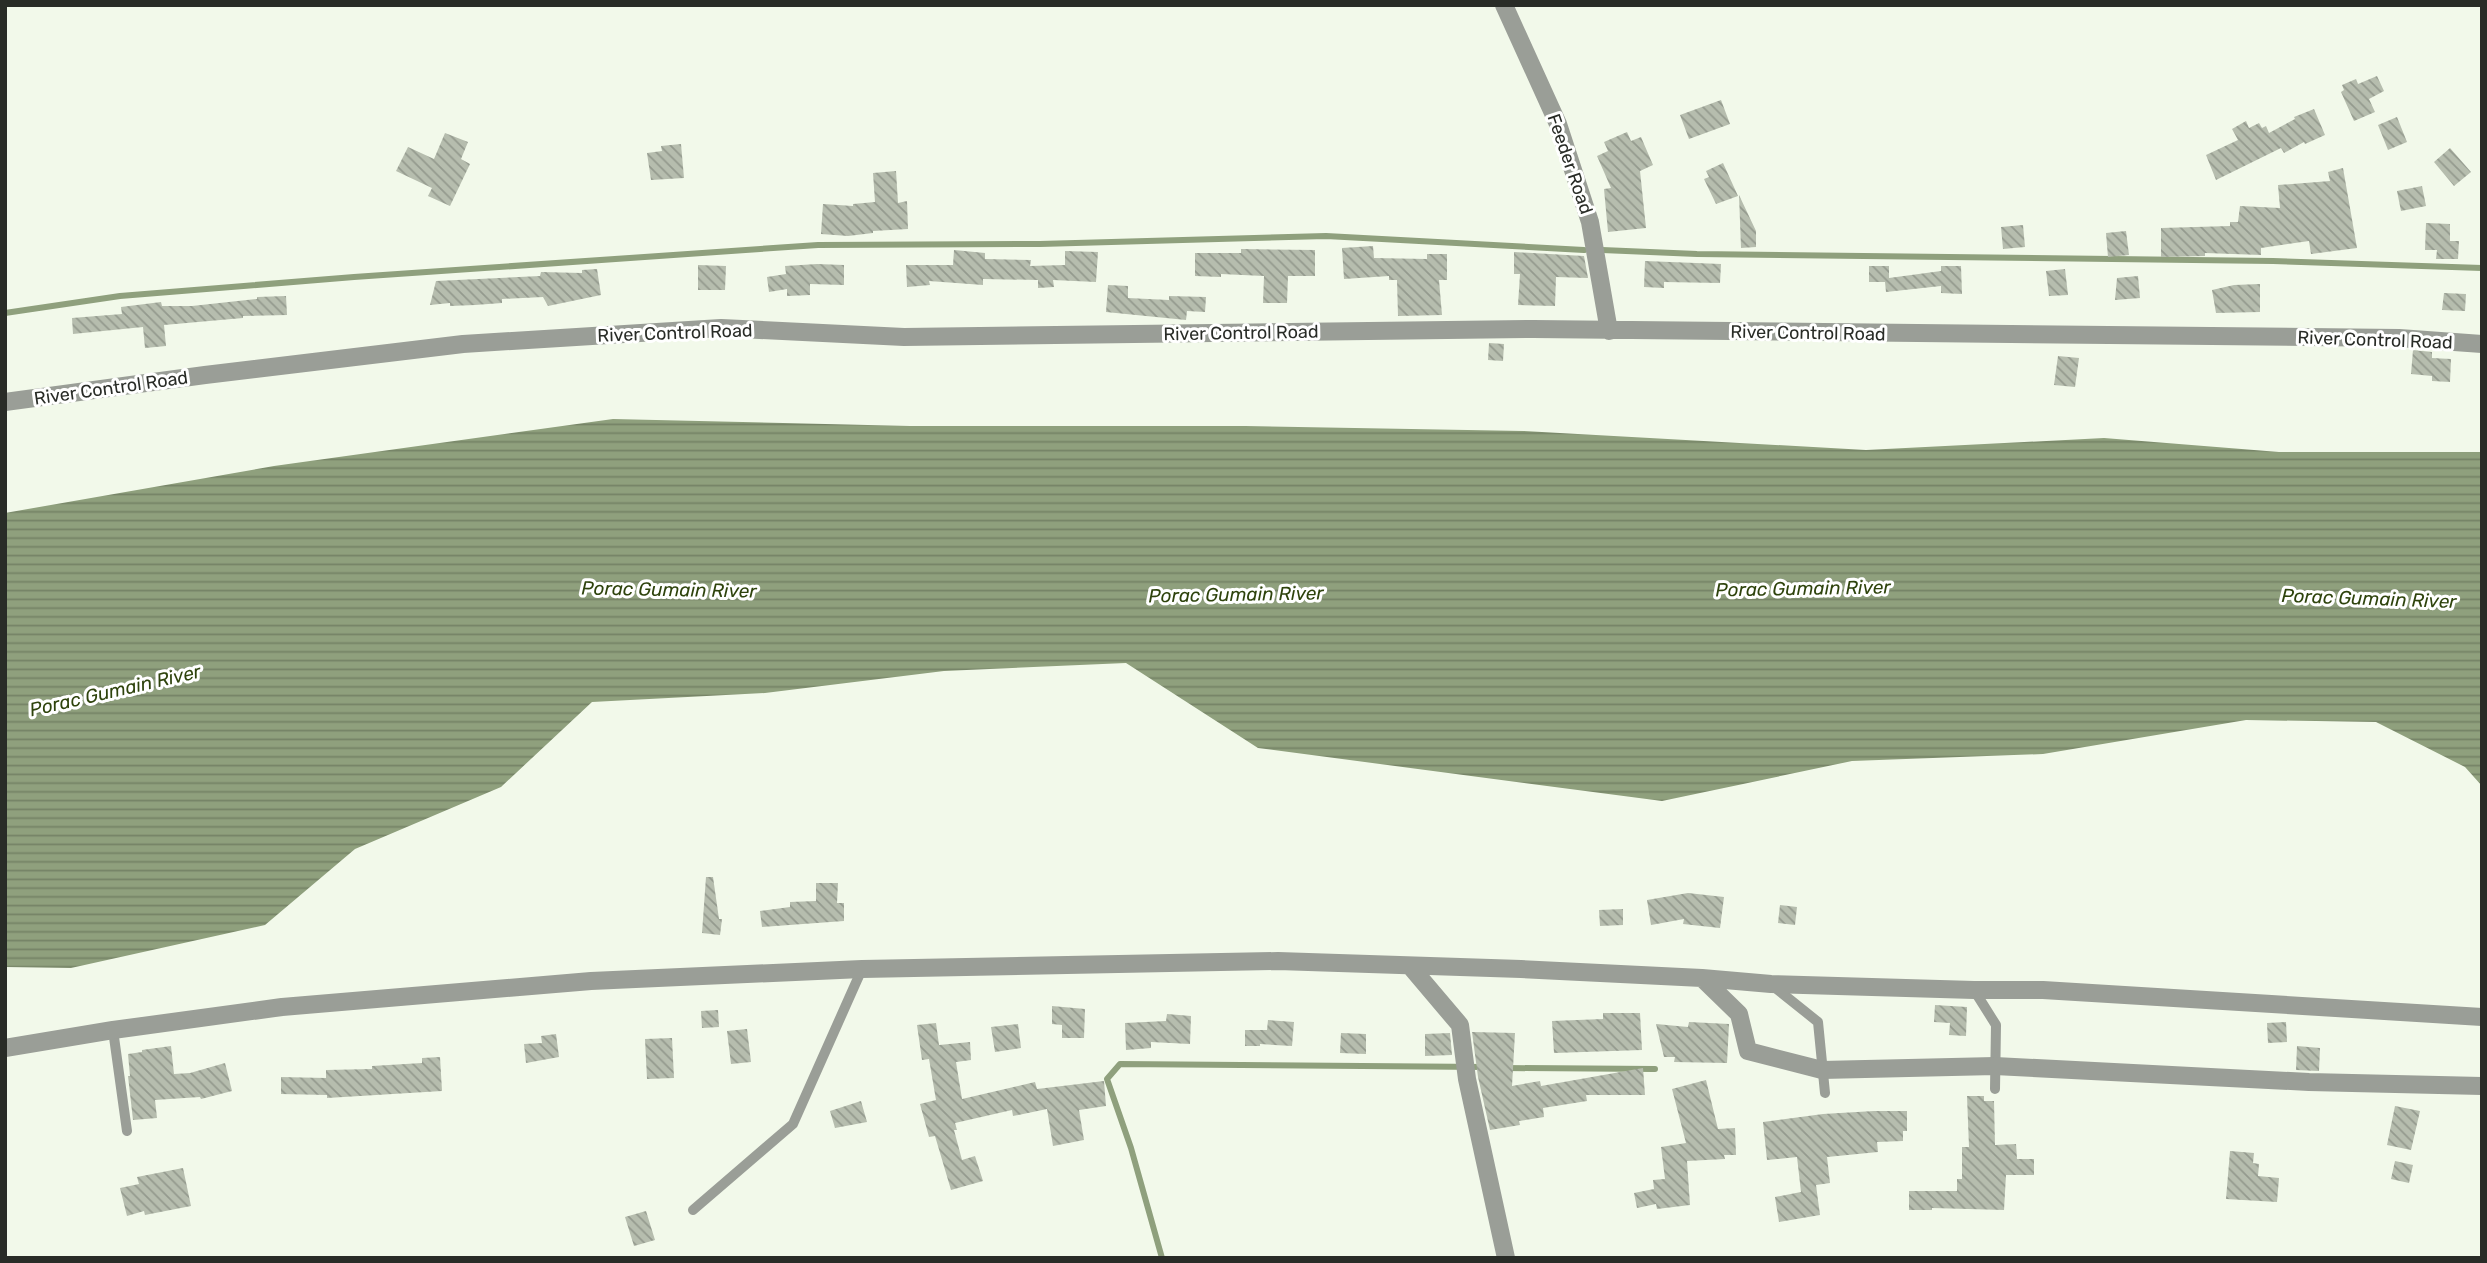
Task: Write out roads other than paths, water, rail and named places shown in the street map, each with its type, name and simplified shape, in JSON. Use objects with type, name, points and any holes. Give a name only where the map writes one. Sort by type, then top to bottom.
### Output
[{"type":"street","name":"Feeder Road","points":[[1504,5],[1558,124],[1590,222],[1609,331]]},
{"type":"street","name":"River Control Road","points":[[5,402],[463,344],[721,328],[904,337],[1533,329],[2399,338],[2482,344]]},
{"type":"street","points":[[5,1048],[282,1007],[578,982],[862,970],[1278,961],[1702,978],[1771,984],[2056,990],[2482,1017]]},
{"type":"street","points":[[1410,966],[1460,1025],[1466,1079],[1506,1258]]},
{"type":"street","points":[[1702,978],[1739,1014],[1748,1051],[1822,1070],[1995,1066],[2309,1082],[2482,1086]]},
{"type":"lane","points":[[693,1210],[793,1124],[862,970]]},
{"type":"lane","points":[[1771,984],[1818,1022],[1825,1093]]},
{"type":"lane","points":[[1974,990],[1996,1025],[1995,1089]]},
{"type":"lane","points":[[113,1030],[127,1131]]},
{"type":"water","name":"Porac Gumain River","points":[[613,419],[910,426],[1245,426],[1524,431],[1866,450],[2104,438],[2279,452],[2482,452],[2482,786],[2465,767],[2376,722],[2246,720],[2043,754],[1852,761],[1662,801],[1258,748],[1126,663],[944,671],[765,693],[592,702],[501,787],[355,849],[265,925],[71,968],[5,967],[5,513],[274,466]]},
{"type":"waterway","points":[[5,313],[120,296],[818,245],[1040,244],[1326,236],[1584,250]]},
{"type":"waterway","points":[[1602,250],[1697,254],[2273,261],[2482,268]]},
{"type":"waterway","points":[[1162,1258],[1131,1148],[1107,1079],[1120,1064],[1485,1067]]},
{"type":"waterway","points":[[1506,1068],[1655,1069]]}]
